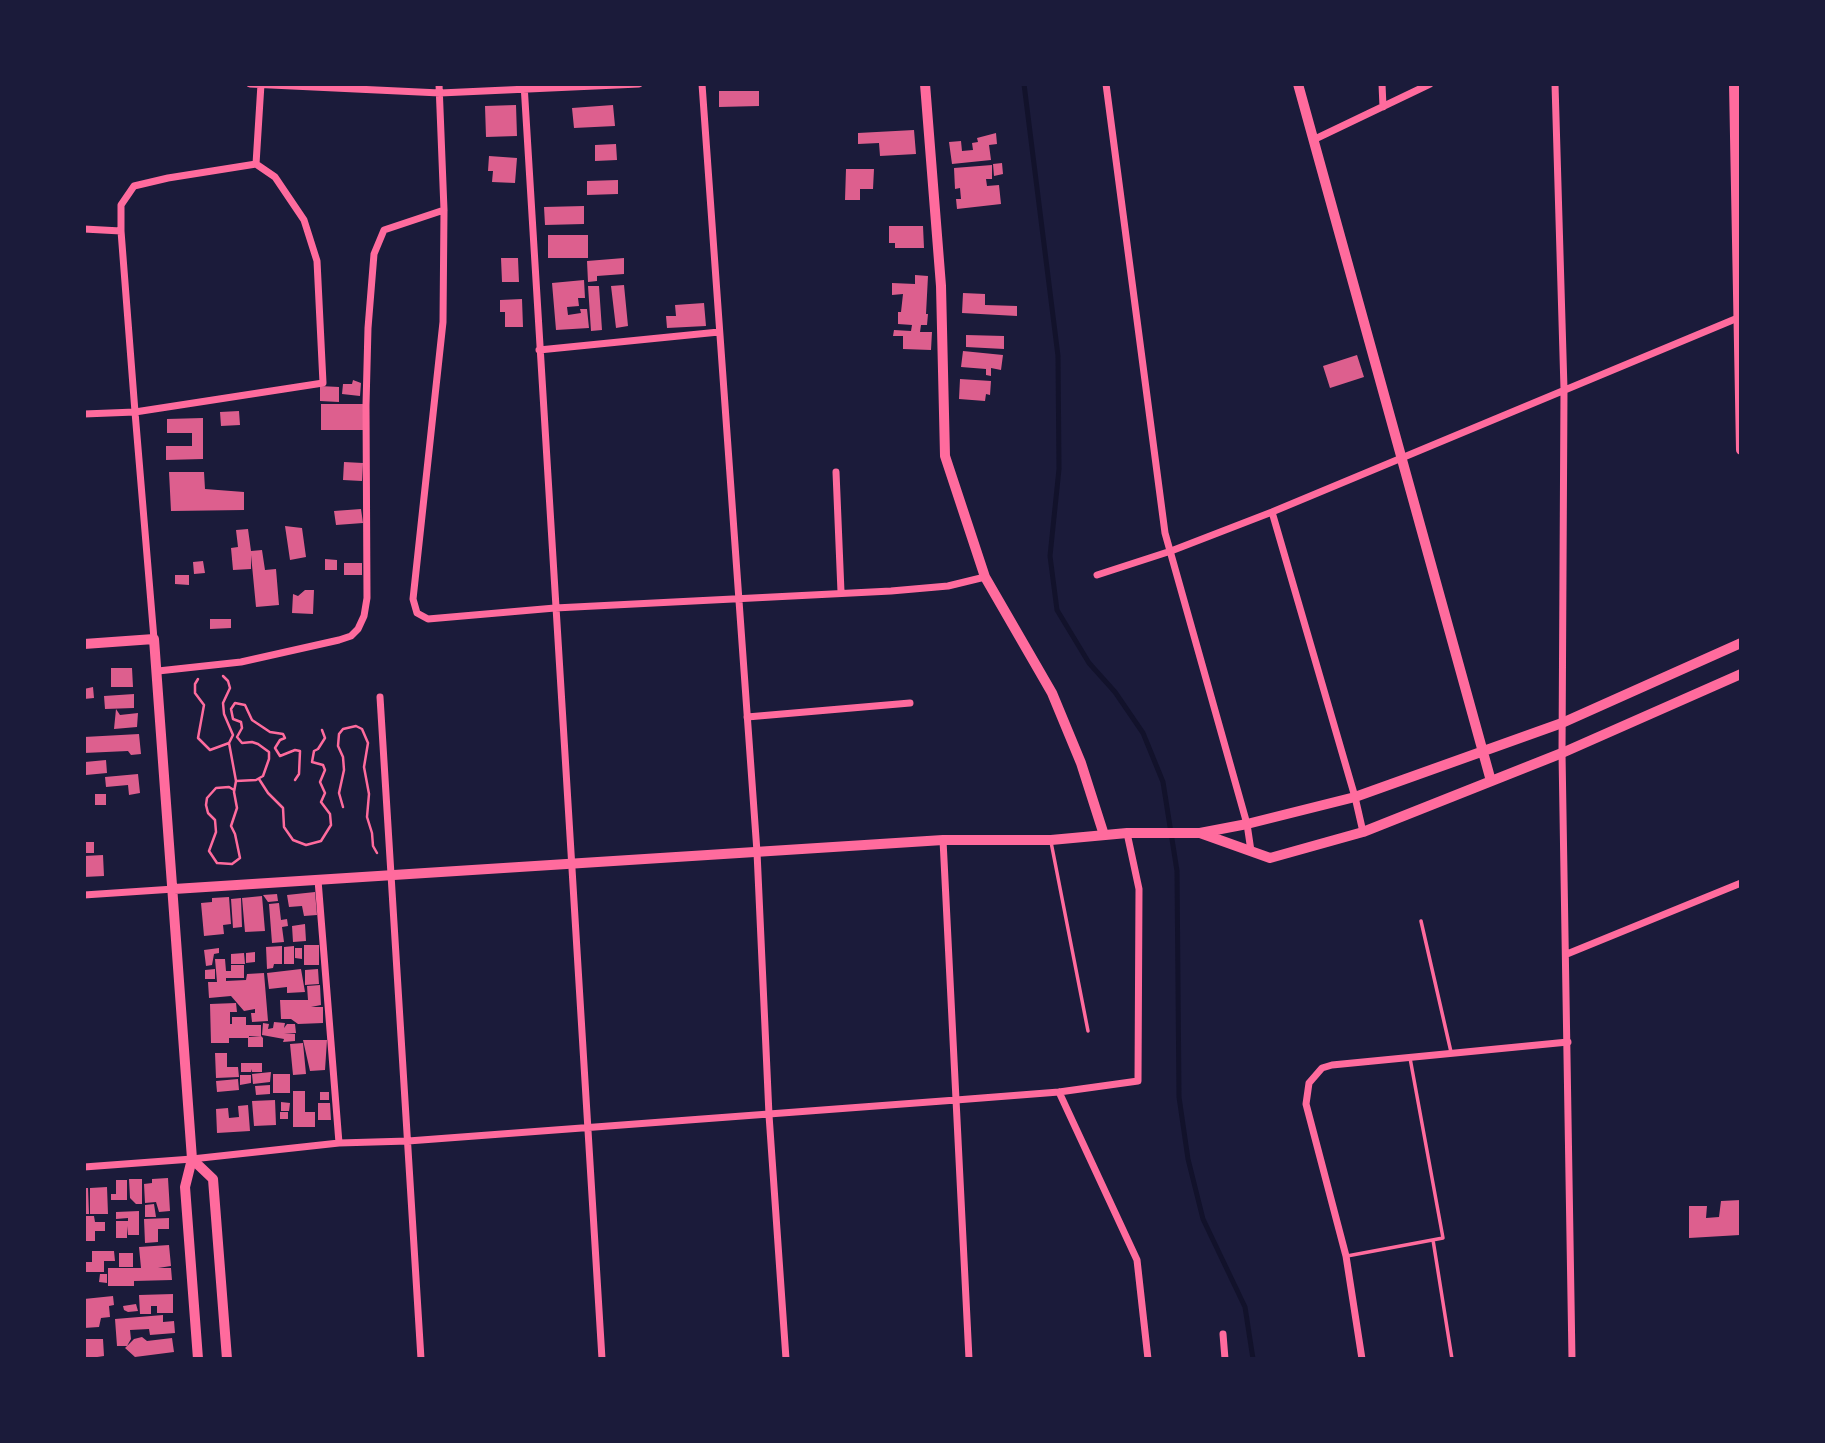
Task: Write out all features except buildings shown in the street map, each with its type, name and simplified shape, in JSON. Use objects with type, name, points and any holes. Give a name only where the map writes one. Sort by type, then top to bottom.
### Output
[{"type":"street","points":[[250,84],[440,93],[524,87],[639,84]]},
{"type":"street","points":[[256,164],[261,84]]},
{"type":"street","points":[[439,84],[444,210],[443,322],[413,599],[417,613],[428,619],[555,608],[947,586],[985,577]]},
{"type":"street","points":[[702,84],[757,852],[769,1115],[786,1359]]},
{"type":"street","points":[[925,84],[941,286],[945,456],[985,577],[1052,693],[1081,764],[1104,835]]},
{"type":"street","points":[[1106,84],[1165,533],[1247,824],[1251,851]]},
{"type":"street","points":[[1298,84],[1491,781]]},
{"type":"street","points":[[1382,84],[1383,107]]},
{"type":"street","points":[[1313,140],[1430,84]]},
{"type":"street","points":[[1555,84],[1564,389],[1562,753],[1572,1359]]},
{"type":"street","points":[[1734,84],[1741,450]]},
{"type":"street","points":[[524,87],[602,1359]]},
{"type":"street","points":[[84,414],[135,412],[323,383],[317,261],[304,220],[275,177],[256,164],[134,186],[121,205],[135,412],[174,889],[192,1159],[185,1187],[198,1359]]},
{"type":"street","points":[[158,671],[241,662],[351,636],[358,629],[364,616],[367,598],[366,405],[374,254],[384,230],[444,210]]},
{"type":"street","points":[[84,229],[121,231]]},
{"type":"street","points":[[1097,575],[1171,551],[1272,512],[1740,317]]},
{"type":"street","points":[[539,350],[719,332]]},
{"type":"street","points":[[836,472],[841,592]]},
{"type":"street","points":[[1272,512],[1363,832]]},
{"type":"street","points":[[84,644],[154,639]]},
{"type":"street","points":[[84,895],[943,840],[1051,840],[1127,833],[1194,834],[1247,824],[1355,797],[1562,723],[1741,643]]},
{"type":"street","points":[[1194,834],[1270,858],[1363,832],[1562,753],[1741,674]]},
{"type":"street","points":[[380,697],[421,1359]]},
{"type":"street","points":[[747,717],[910,703]]},
{"type":"street","points":[[84,1167],[192,1159],[339,1143],[408,1141],[1059,1092],[1138,1081],[1139,889],[1127,833]]},
{"type":"street","points":[[943,840],[968,1359]]},
{"type":"street","points":[[318,880],[339,1143]]},
{"type":"street","points":[[1567,954],[1741,883]]},
{"type":"street","points":[[1362,1359],[1346,1256],[1306,1104],[1309,1083],[1322,1069],[1332,1065],[1567,1042]]},
{"type":"street","points":[[1059,1092],[1138,1260],[1148,1359]]},
{"type":"street","points":[[192,1159],[214,1179],[227,1359]]},
{"type":"street","points":[[1223,1334],[1225,1359]]},
{"type":"lane","points":[[1051,840],[1088,1031]]},
{"type":"lane","points":[[1421,921],[1451,1053]]},
{"type":"lane","points":[[1346,1256],[1443,1238],[1409,1058]]},
{"type":"lane","points":[[1433,1240],[1452,1359]]},
{"type":"path","points":[[201,672],[195,684],[195,693],[204,705],[198,738],[210,750],[229,743]]},
{"type":"path","points":[[218,672],[228,681],[230,688],[223,704],[224,714],[233,735],[229,743],[236,781],[234,790],[237,808],[231,826],[240,858],[232,864],[217,863],[209,852],[215,832],[215,820],[208,813],[207,798],[216,788],[229,787],[234,790]]},
{"type":"path","points":[[236,781],[259,779],[266,771],[269,752],[252,742],[242,743],[237,737],[242,728],[241,722],[233,719],[231,709],[235,703],[245,705],[252,720],[270,732],[283,734],[285,738],[280,740],[275,748],[280,755],[300,751],[299,774],[295,780]]},
{"type":"path","points":[[343,807],[339,793],[344,757],[338,746],[339,734],[343,729],[356,726],[362,729],[368,743],[364,767],[369,794],[367,817],[373,846],[376,852],[390,856]]},
{"type":"path","points":[[259,779],[283,808],[284,827],[293,840],[306,845],[321,841],[331,825],[330,814],[321,802],[325,793],[320,782],[325,770],[323,765],[312,762],[314,751],[325,738],[322,730]]},
{"type":"waterway","points":[[1024,84],[1058,356],[1059,469],[1050,556],[1057,610],[1089,663],[1115,692],[1143,733],[1163,782],[1177,871],[1179,1097],[1188,1159],[1203,1219],[1245,1307],[1253,1359]]}]
